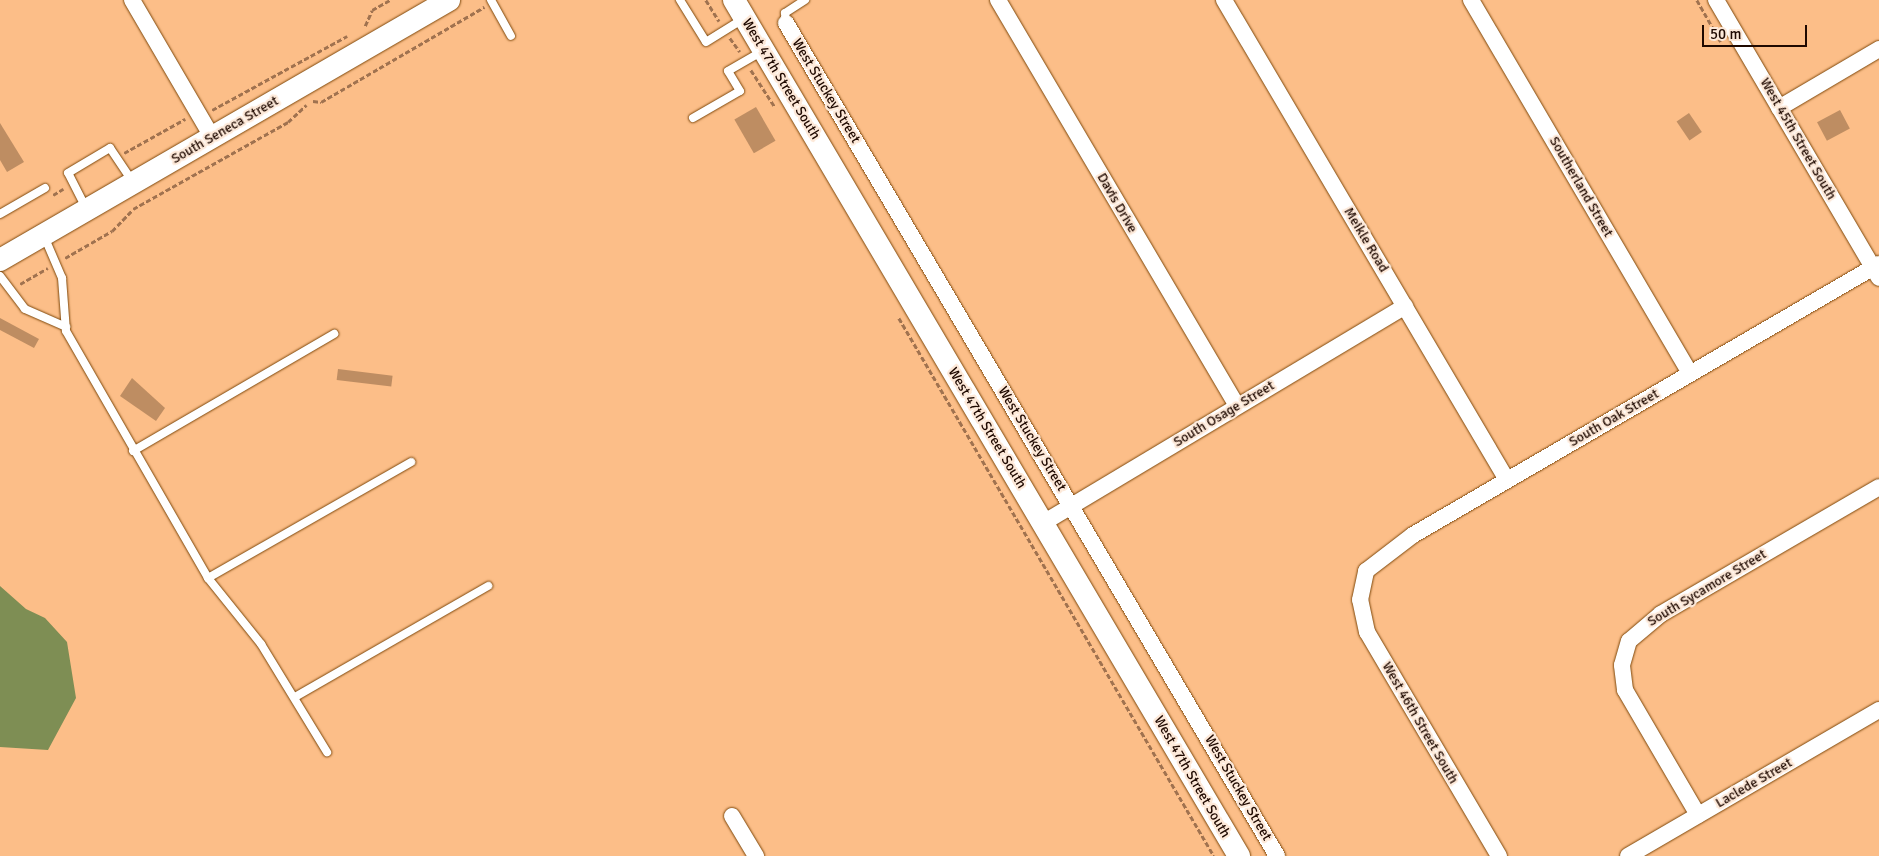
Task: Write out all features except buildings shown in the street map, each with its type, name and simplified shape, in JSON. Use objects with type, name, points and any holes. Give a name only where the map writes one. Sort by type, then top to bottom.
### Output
[{"type":"street","points":[[132,0],[212,137]]},
{"type":"street","name":"South Seneca Street","points":[[0,260],[449,0]]},
{"type":"street","name":"Davis Drive","points":[[998,0],[1237,406]]},
{"type":"street","name":"Meikle Road","points":[[1224,0],[1507,480]]},
{"type":"street","name":"Southerland Street","points":[[1471,0],[1690,373]]},
{"type":"street","name":"West 45th Street South","points":[[1716,0],[1877,269]]},
{"type":"street","name":"West 47th Street South","points":[[740,9],[754,55],[1043,523],[1239,856]]},
{"type":"street","name":"West Stuckey Street","points":[[786,23],[1278,856]]},
{"type":"street","points":[[1779,108],[1879,50]]},
{"type":"street","name":"South Oak Street","points":[[1362,584],[1366,571],[1385,552],[1690,373],[1877,269]]},
{"type":"street","name":"South Osage Street","points":[[1043,523],[1405,306]]},
{"type":"street","name":"South Sycamore Street","points":[[1698,816],[1625,690],[1622,665],[1629,641],[1661,614],[1879,487]]},
{"type":"street","name":"West 46th Street South","points":[[1362,584],[1361,616],[1367,632],[1499,856]]},
{"type":"street","name":"Laclede Street","points":[[1628,856],[1879,710]]},
{"type":"street","points":[[732,816],[756,856]]},
{"type":"lane","points":[[680,0],[706,42],[725,30],[740,9]]},
{"type":"lane","points":[[786,23],[785,14],[805,0]]},
{"type":"lane","points":[[492,1],[511,36]]},
{"type":"lane","points":[[693,118],[740,91],[728,71],[754,55]]},
{"type":"lane","points":[[87,209],[68,173],[110,148],[133,183]]},
{"type":"lane","points":[[0,214],[46,188]]},
{"type":"lane","points":[[44,234],[62,278],[66,327],[133,451],[208,578],[261,644],[327,752]]},
{"type":"lane","points":[[0,276],[25,309],[66,327]]},
{"type":"lane","points":[[133,451],[334,334]]},
{"type":"lane","points":[[208,578],[411,462]]},
{"type":"lane","points":[[295,697],[488,586]]},
{"type":"path","points":[[706,0],[725,30],[754,55],[776,110]]},
{"type":"path","points":[[9,290],[112,231],[133,209],[288,122],[311,101],[321,102],[492,1]]},
{"type":"path","points":[[898,313],[905,335],[1214,856]]},
{"type":"shaded area","points":[[0,586],[26,609],[45,618],[67,642],[76,698],[48,750],[0,747]]}]
